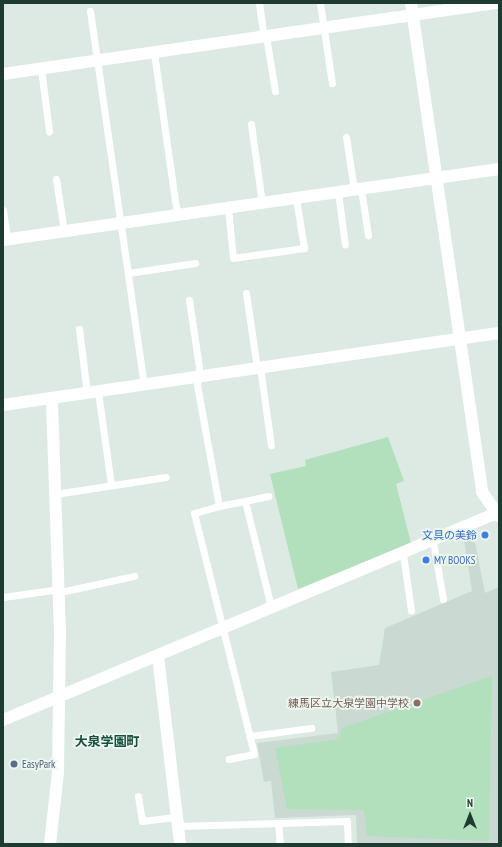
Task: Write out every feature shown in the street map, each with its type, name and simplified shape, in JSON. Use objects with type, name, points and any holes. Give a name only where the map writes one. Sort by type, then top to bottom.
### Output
[{"type":"street","points":[[3,720],[58,695],[158,656],[271,607],[498,514],[482,492],[411,3]]},
{"type":"street","points":[[3,74],[497,3]]},
{"type":"street","points":[[5,240],[499,169]]},
{"type":"street","points":[[3,405],[499,333]]},
{"type":"street","points":[[50,844],[58,773],[59,590],[52,398]]},
{"type":"street","points":[[158,656],[180,844]]},
{"type":"lane","points":[[259,3],[275,91]]},
{"type":"lane","points":[[320,3],[332,83]]},
{"type":"lane","points":[[90,11],[144,384]]},
{"type":"lane","points":[[154,53],[177,215]]},
{"type":"lane","points":[[41,69],[50,131]]},
{"type":"lane","points":[[251,124],[262,203]]},
{"type":"lane","points":[[346,137],[368,235]]},
{"type":"lane","points":[[56,178],[64,231]]},
{"type":"lane","points":[[338,192],[345,245]]},
{"type":"lane","points":[[228,208],[233,258],[304,248],[296,198]]},
{"type":"lane","points":[[3,210],[5,240]]},
{"type":"lane","points":[[128,272],[195,263]]},
{"type":"lane","points":[[246,293],[271,445]]},
{"type":"lane","points":[[189,300],[199,367],[197,385],[219,506]]},
{"type":"lane","points":[[79,329],[111,485]]},
{"type":"lane","points":[[55,494],[166,477]]},
{"type":"lane","points":[[228,758],[254,754],[224,628],[194,513],[219,506],[268,496]]},
{"type":"lane","points":[[245,501],[271,607]]},
{"type":"lane","points":[[433,541],[443,599]]},
{"type":"lane","points":[[403,554],[411,610]]},
{"type":"lane","points":[[3,598],[59,590],[134,576]]},
{"type":"lane","points":[[250,736],[311,728]]},
{"type":"lane","points":[[138,796],[142,821],[278,824],[347,821],[348,844]]},
{"type":"lane","points":[[278,824],[280,844]]},
{"type":"shaded area","name":"練馬区立大泉学園中学校","points":[[476,530],[474,537],[485,593],[499,587],[499,844],[357,844],[356,815],[275,818],[271,781],[264,782],[257,743],[338,733],[331,672],[379,665],[385,628],[472,591],[464,540],[458,537]]},
{"type":"green space","points":[[388,437],[404,481],[396,484],[411,543],[298,589],[270,474],[306,466],[305,460]]},
{"type":"green space","points":[[492,676],[489,841],[367,836],[364,810],[287,809],[275,748],[339,739],[342,728]]},
{"type":"place","name":"文具の美鈴","points":[[485,535]]},
{"type":"place","name":"MY BOOKS","points":[[426,560]]},
{"type":"place","name":"練馬区立大泉学園中学校","points":[[417,703]]},
{"type":"place","name":"EasyPark","points":[[14,764]]},
{"type":"district","name":"大泉学園町","points":[[107,742]]}]
